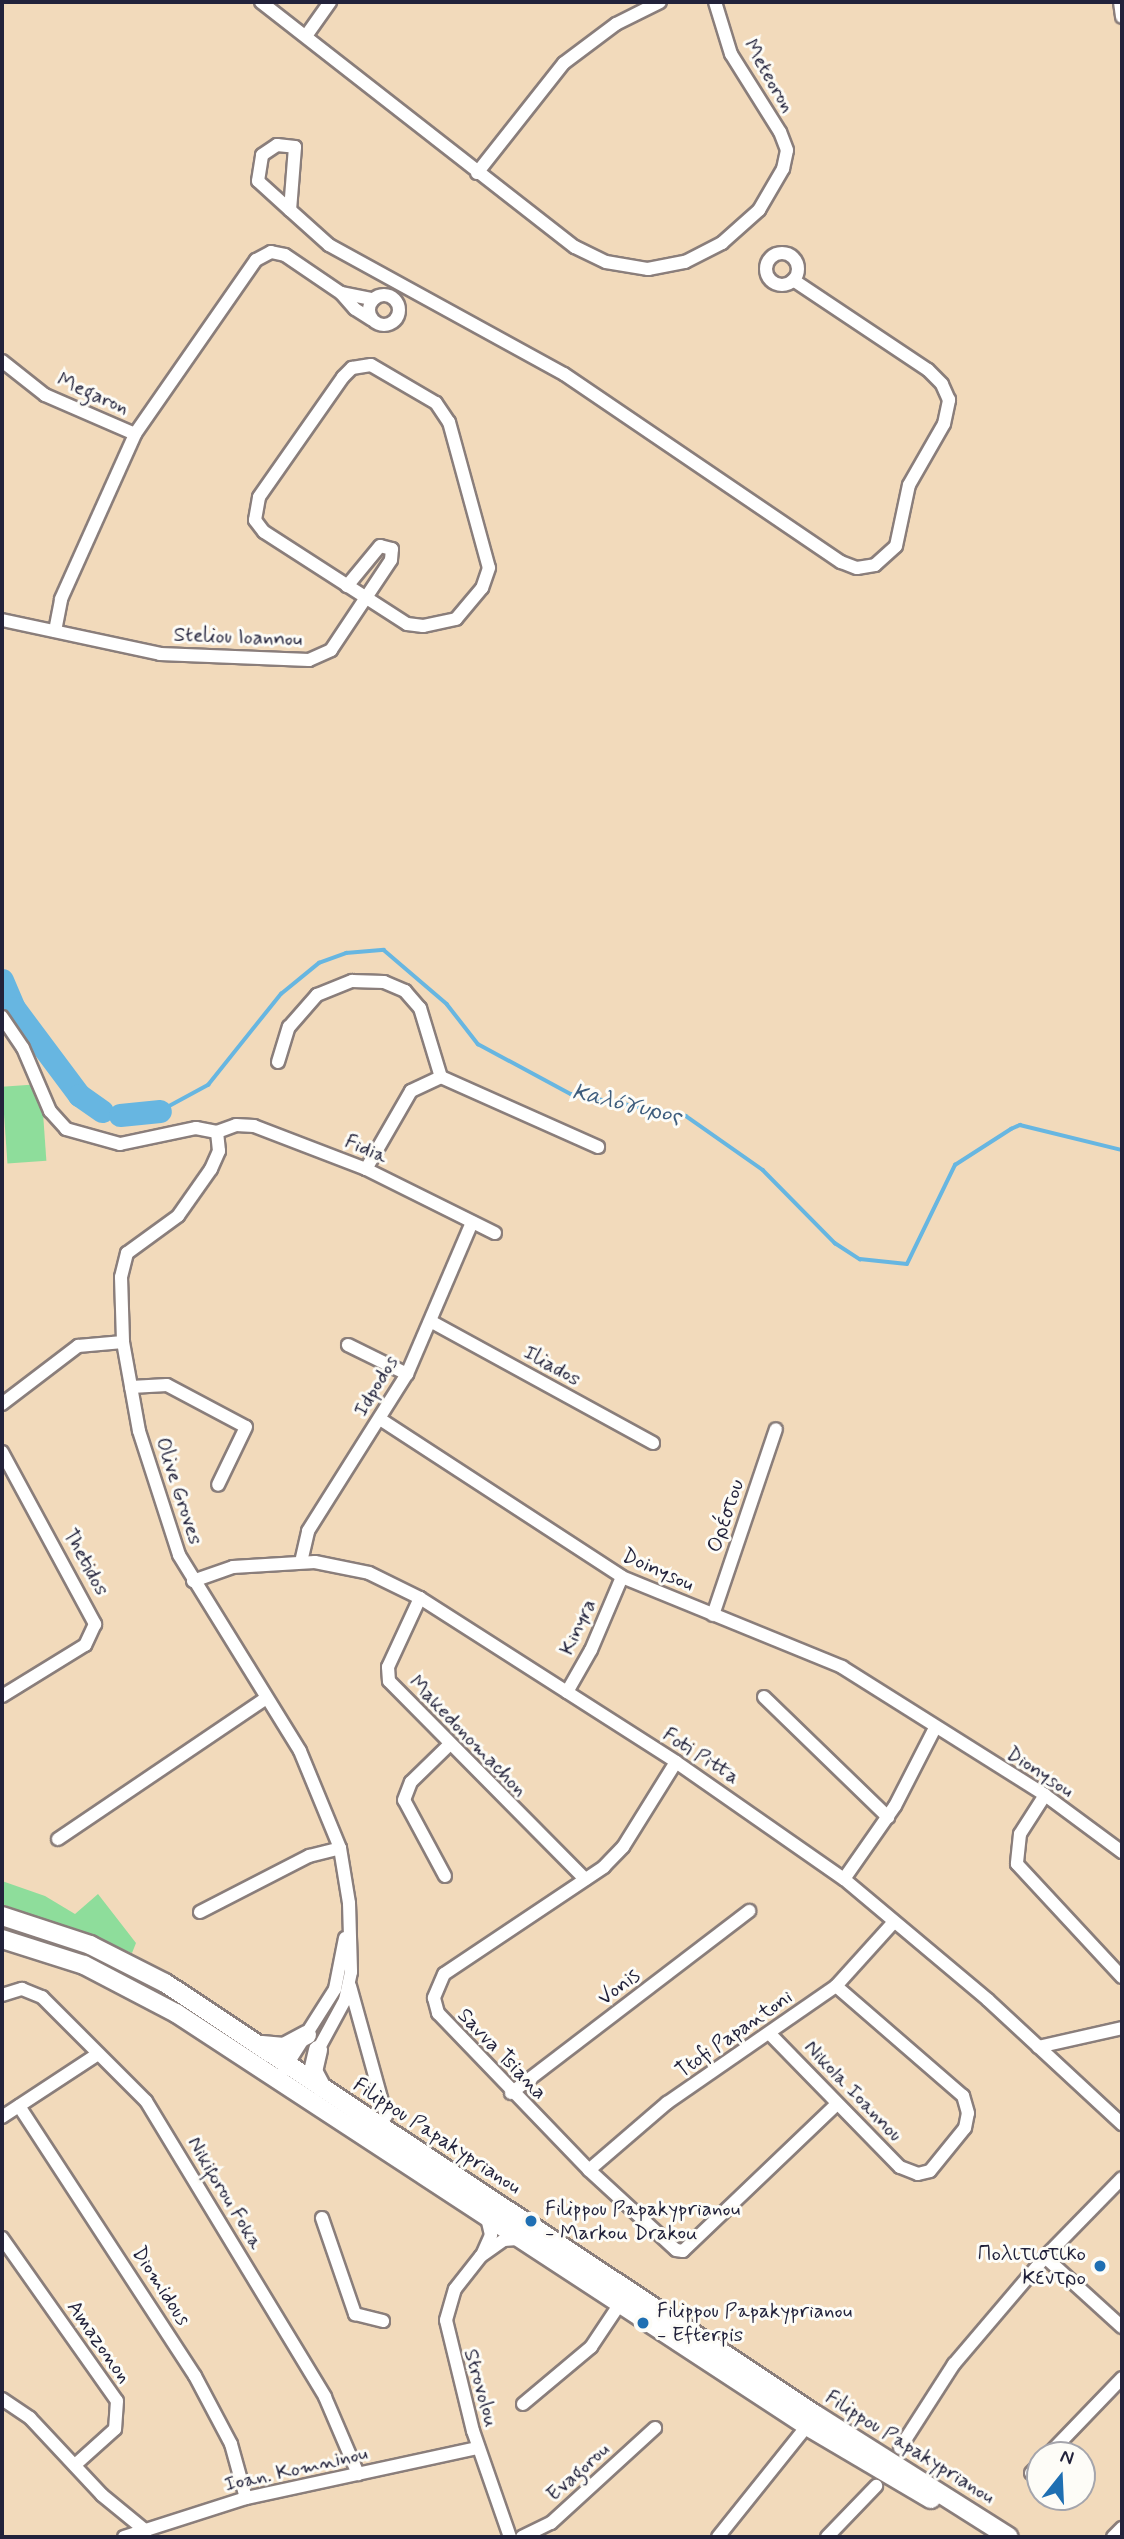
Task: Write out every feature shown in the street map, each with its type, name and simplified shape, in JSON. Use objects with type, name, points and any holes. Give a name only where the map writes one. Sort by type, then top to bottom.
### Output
[{"type":"main road","name":"Filippou Papakyprianou","points":[[2,1916],[90,1945],[165,1983],[255,2043],[283,2071]]},
{"type":"main road","name":"Filippou Papakyprianou","points":[[2,1939],[85,1965],[283,2071],[485,2212],[621,2302],[991,2537]]},
{"type":"main road","points":[[255,2043],[284,2047],[307,2035]]},
{"type":"main road","points":[[318,2050],[313,2071],[322,2088]]},
{"type":"main road","name":"Filippou Papakyprianou","points":[[300,2082],[322,2088],[811,2421],[1009,2537]]},
{"type":"street","points":[[261,2],[477,173],[564,63],[615,24],[660,2]]},
{"type":"street","points":[[306,36],[330,2]]},
{"type":"street","name":"Meteoron","points":[[477,173],[585,253],[616,265],[648,269],[685,262],[722,243],[760,210],[783,169],[786,150],[780,132],[731,54],[715,2]]},
{"type":"street","points":[[1119,2],[1122,17]]},
{"type":"street","points":[[290,211],[295,147],[277,145],[262,155],[258,181],[290,211],[320,239],[564,374],[848,566],[875,565],[896,545],[909,485],[944,424],[949,400],[942,384],[928,370],[793,280]]},
{"type":"street","points":[[55,631],[61,599],[135,434],[261,256],[285,255],[341,293],[355,309],[383,326],[396,320],[398,306],[393,298]]},
{"type":"street","points":[[393,298],[401,286]]},
{"type":"street","points":[[341,293],[373,299],[393,298]]},
{"type":"street","points":[[371,319],[368,307],[373,299]]},
{"type":"street","name":"Megaron","points":[[2,361],[45,395],[135,434]]},
{"type":"street","points":[[371,365],[445,412],[489,568],[469,608],[451,620],[411,625],[347,586],[264,532],[257,524],[254,509],[343,377],[352,368],[371,365]]},
{"type":"street","name":"Steliou Ioannou","points":[[2,620],[160,654],[309,660],[331,650],[392,558],[390,547],[378,548],[347,586]]},
{"type":"street","points":[[278,1062],[289,1027],[309,1001],[352,982],[384,982],[405,991],[420,1008],[441,1077]]},
{"type":"street","name":"Fidia","points":[[2,1017],[23,1048],[54,1118],[66,1129],[120,1144],[196,1128],[217,1132],[236,1125],[254,1126],[366,1169],[495,1233]]},
{"type":"street","points":[[366,1169],[411,1090],[441,1077],[598,1147]]},
{"type":"street","name":"Olive Groves","points":[[217,1132],[219,1151],[211,1169],[178,1216],[127,1253],[121,1278],[123,1342],[131,1387],[161,1509],[193,1581],[300,1751],[340,1848],[349,1903],[349,1986],[300,2082]]},
{"type":"street","name":"Idpodos","points":[[301,1562],[308,1531],[407,1374],[432,1322],[472,1222]]},
{"type":"street","name":"Iliados","points":[[432,1322],[653,1443]]},
{"type":"street","points":[[2,1404],[78,1346],[123,1342]]},
{"type":"street","points":[[348,1345],[407,1374]]},
{"type":"street","points":[[131,1387],[167,1385],[246,1427],[218,1485]]},
{"type":"street","name":"Doinysou","points":[[380,1419],[622,1577],[834,1663],[935,1728]]},
{"type":"street","name":"Ορέστου","points":[[713,1615],[776,1429]]},
{"type":"street","name":"Thetidos","points":[[2,1452],[95,1624],[85,1645],[2,1696]]},
{"type":"street","name":"Foti Pitta","points":[[193,1581],[233,1567],[301,1562],[369,1573],[420,1598],[676,1762],[844,1879],[1038,2047],[1122,2124]]},
{"type":"street","name":"Kinyra","points":[[567,1692],[592,1650],[622,1577]]},
{"type":"street","name":"Makedonomachon","points":[[420,1598],[387,1674],[450,1745],[585,1879]]},
{"type":"street","points":[[58,1839],[266,1698]]},
{"type":"street","points":[[764,1698],[888,1817]]},
{"type":"street","points":[[844,1879],[888,1817],[935,1728]]},
{"type":"street","name":"Dionysou","points":[[935,1728],[1045,1795],[1122,1852]]},
{"type":"street","points":[[445,1877],[404,1800],[411,1782],[450,1745]]},
{"type":"street","name":"Savva Tsiana","points":[[676,1762],[623,1847],[585,1879],[447,1970],[435,1990],[435,2005],[442,2021],[511,2093],[662,2241],[683,2251],[837,2104]]},
{"type":"street","points":[[1045,1795],[1020,1834],[1017,1864],[1122,1977]]},
{"type":"street","points":[[200,1912],[309,1856],[340,1848]]},
{"type":"street","name":"Olive Groves","points":[[283,2071],[335,1989],[349,1903]]},
{"type":"street","name":"Vonis","points":[[511,2093],[749,1911]]},
{"type":"street","name":"Ttofi Papantoni","points":[[589,2170],[667,2103],[836,1986],[893,1923]]},
{"type":"street","points":[[349,1986],[386,2116]]},
{"type":"street","name":"Nikola Ioannou","points":[[770,2034],[837,2104],[910,2173],[930,2171],[960,2138],[968,2118],[966,2101],[951,2082],[836,1986]]},
{"type":"street","name":"Nikiforou Foka","points":[[2,1995],[22,1989],[37,1994],[139,2092],[329,2403],[358,2474]]},
{"type":"street","points":[[1038,2047],[1122,2028]]},
{"type":"street","points":[[2,2117],[98,2054]]},
{"type":"street","name":"Diomidous","points":[[19,2106],[195,2376],[231,2444],[247,2498]]},
{"type":"street","points":[[900,2448],[954,2364],[1045,2257],[1122,2178]]},
{"type":"street","name":"Strovolou","points":[[485,2212],[491,2235],[481,2256],[455,2289],[446,2320],[448,2344],[478,2448],[510,2537]]},
{"type":"street","points":[[322,2218],[355,2314],[383,2321]]},
{"type":"street","name":"Amazonon","points":[[2,2238],[117,2401],[115,2429],[75,2465]]},
{"type":"street","name":"Strovolou","points":[[481,2256],[504,2240],[528,2240]]},
{"type":"street","points":[[1045,2257],[1122,2327]]},
{"type":"street","points":[[523,2404],[585,2353],[621,2302]]},
{"type":"street","points":[[1061,2441],[1122,2378]]},
{"type":"street","points":[[2,2399],[30,2418],[75,2465],[146,2531]]},
{"type":"street","points":[[718,2537],[811,2421]]},
{"type":"street","name":"Evagorou","points":[[522,2537],[551,2524],[655,2428]]},
{"type":"street","name":"Ioan. Komninou","points":[[124,2537],[247,2498],[478,2448]]},
{"type":"street","points":[[827,2537],[876,2486]]},
{"type":"street","points":[[169,2524],[175,2537]]},
{"type":"street","points":[[1113,2537],[1122,2528]]},
{"type":"green space","points":[[41,1084],[46,1161],[7,1164],[2,1087]]},
{"type":"green space","points":[[2,1881],[45,1896],[75,1914],[98,1894],[136,1943],[132,1953],[2,1904]]},
{"type":"waterway","name":"Καλόγυρος","points":[[160,1111],[208,1085],[281,994],[319,963],[346,953],[384,950],[447,1004],[478,1044],[571,1094],[686,1116],[763,1170],[835,1243],[860,1259],[907,1264],[955,1165],[1020,1125],[1122,1150]]},
{"type":"waterway","name":"Καλόγυρος","points":[[2,980],[14,1008],[79,1095],[102,1111]]},
{"type":"waterway","name":"Καλόγυρος","points":[[120,1115],[160,1111]]},
{"type":"place","name":"Filippou Papakyprianou - Markou Drakou","points":[[531,2221]]},
{"type":"place","name":"Πολιτιστικο Κεντρο","points":[[1100,2266]]},
{"type":"place","name":"Filippou Papakyprianou - Efterpis","points":[[643,2323]]}]
